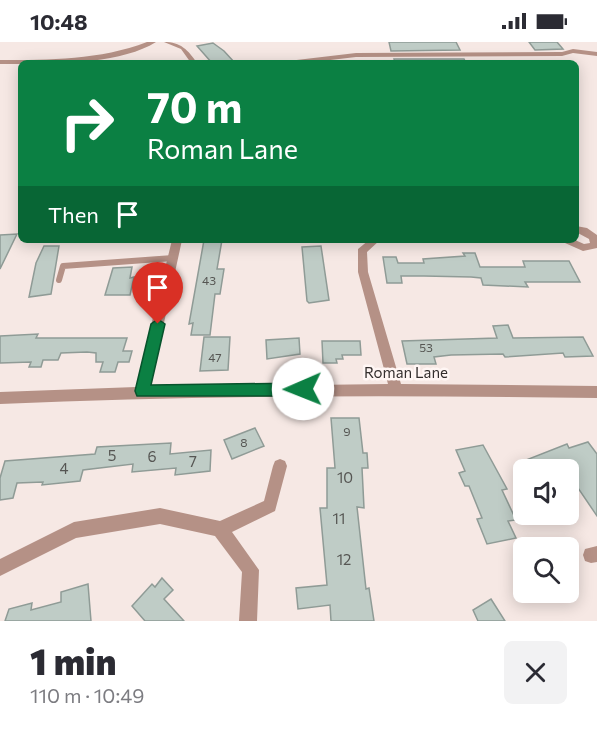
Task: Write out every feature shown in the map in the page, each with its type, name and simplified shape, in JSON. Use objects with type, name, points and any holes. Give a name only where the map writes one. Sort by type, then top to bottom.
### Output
[{"type":"street","points":[[81,60],[128,53],[153,42]]},
{"type":"street","points":[[167,42],[183,48],[192,60]]},
{"type":"street","points":[[570,42],[576,46],[573,51]]},
{"type":"street","points":[[314,60],[356,55],[562,54],[573,51],[597,54]]},
{"type":"street","points":[[356,55],[358,60]]},
{"type":"street","points":[[0,62],[18,62]]},
{"type":"street","points":[[573,243],[583,248],[595,244],[594,238],[579,230]]},
{"type":"street","points":[[142,391],[176,243]]},
{"type":"street","points":[[372,243],[363,251],[363,272],[396,388]]},
{"type":"street","name":"Roman Lane","points":[[0,398],[142,391],[396,388],[597,392]]},
{"type":"street","points":[[0,568],[74,530],[160,516],[220,529],[270,506],[280,466]]},
{"type":"street","points":[[220,529],[251,570],[249,621]]},
{"type":"lane","points":[[58,280],[63,266],[173,258]]},
{"type":"building","points":[[389,42],[456,42],[460,50],[391,51]]},
{"type":"building","points":[[529,42],[557,42],[563,49],[535,50]]},
{"type":"building","points":[[213,43],[232,60],[209,60],[197,46]]},
{"type":"building","points":[[394,59],[464,60],[394,60]]},
{"type":"building","points":[[17,234],[0,269],[0,235]]},
{"type":"building","points":[[203,243],[221,243],[217,269],[224,269],[220,294],[215,294],[210,335],[191,335],[193,323],[189,324]]},
{"type":"building","points":[[44,246],[59,246],[51,294],[29,297],[36,263]]},
{"type":"building","points":[[321,246],[329,300],[309,303],[302,247]]},
{"type":"building","points":[[463,253],[475,253],[480,267],[525,267],[523,261],[569,261],[580,282],[525,282],[528,287],[483,285],[481,278],[471,277],[401,276],[402,283],[387,283],[383,257],[396,257],[398,263],[424,263],[423,259],[465,256]]},
{"type":"building","points":[[132,267],[130,278],[134,277],[130,295],[105,295],[113,268]]},
{"type":"building","points":[[508,325],[513,338],[583,337],[593,356],[565,357],[563,353],[505,357],[503,354],[451,355],[434,357],[436,364],[407,364],[402,341],[497,338],[493,326]]},
{"type":"building","points":[[38,334],[36,338],[127,338],[123,351],[132,351],[129,362],[118,362],[115,372],[100,372],[103,362],[96,362],[96,353],[87,352],[61,353],[58,360],[43,360],[41,367],[29,367],[31,362],[0,363],[0,336]]},
{"type":"building","points":[[204,337],[230,337],[228,370],[200,371]]},
{"type":"building","points":[[299,338],[300,354],[267,359],[266,340]]},
{"type":"building","points":[[322,341],[360,341],[361,355],[342,355],[343,359],[336,359],[337,363],[323,363]]},
{"type":"building","points":[[331,418],[359,418],[363,453],[367,453],[368,468],[362,468],[364,508],[357,507],[366,589],[369,588],[374,621],[331,621],[330,605],[298,609],[296,588],[327,585],[320,508],[327,508],[327,468],[335,468]]},
{"type":"building","points":[[255,428],[264,446],[232,459],[224,440]]},
{"type":"building","points":[[588,442],[597,454],[597,516],[579,489],[579,459],[529,459],[567,444],[569,448]]},
{"type":"building","points":[[171,443],[170,454],[211,450],[210,471],[175,475],[176,468],[132,472],[133,464],[83,470],[80,481],[42,485],[43,482],[17,483],[13,498],[0,500],[0,478],[5,461],[95,454],[97,447]]},
{"type":"building","points":[[483,445],[507,489],[502,490],[513,514],[513,520],[508,521],[516,537],[487,544],[477,519],[482,518],[469,486],[465,486],[459,473],[465,471],[456,450]]},
{"type":"building","points":[[162,578],[173,590],[164,599],[184,621],[145,621],[132,606],[152,584],[155,587]]},
{"type":"building","points":[[88,584],[91,621],[5,621],[9,609],[32,603],[31,610],[61,602],[61,592]]},
{"type":"building","points":[[491,599],[505,621],[478,621],[473,610]]},
{"type":"route","points":[[158,324],[142,391],[303,389]]}]
